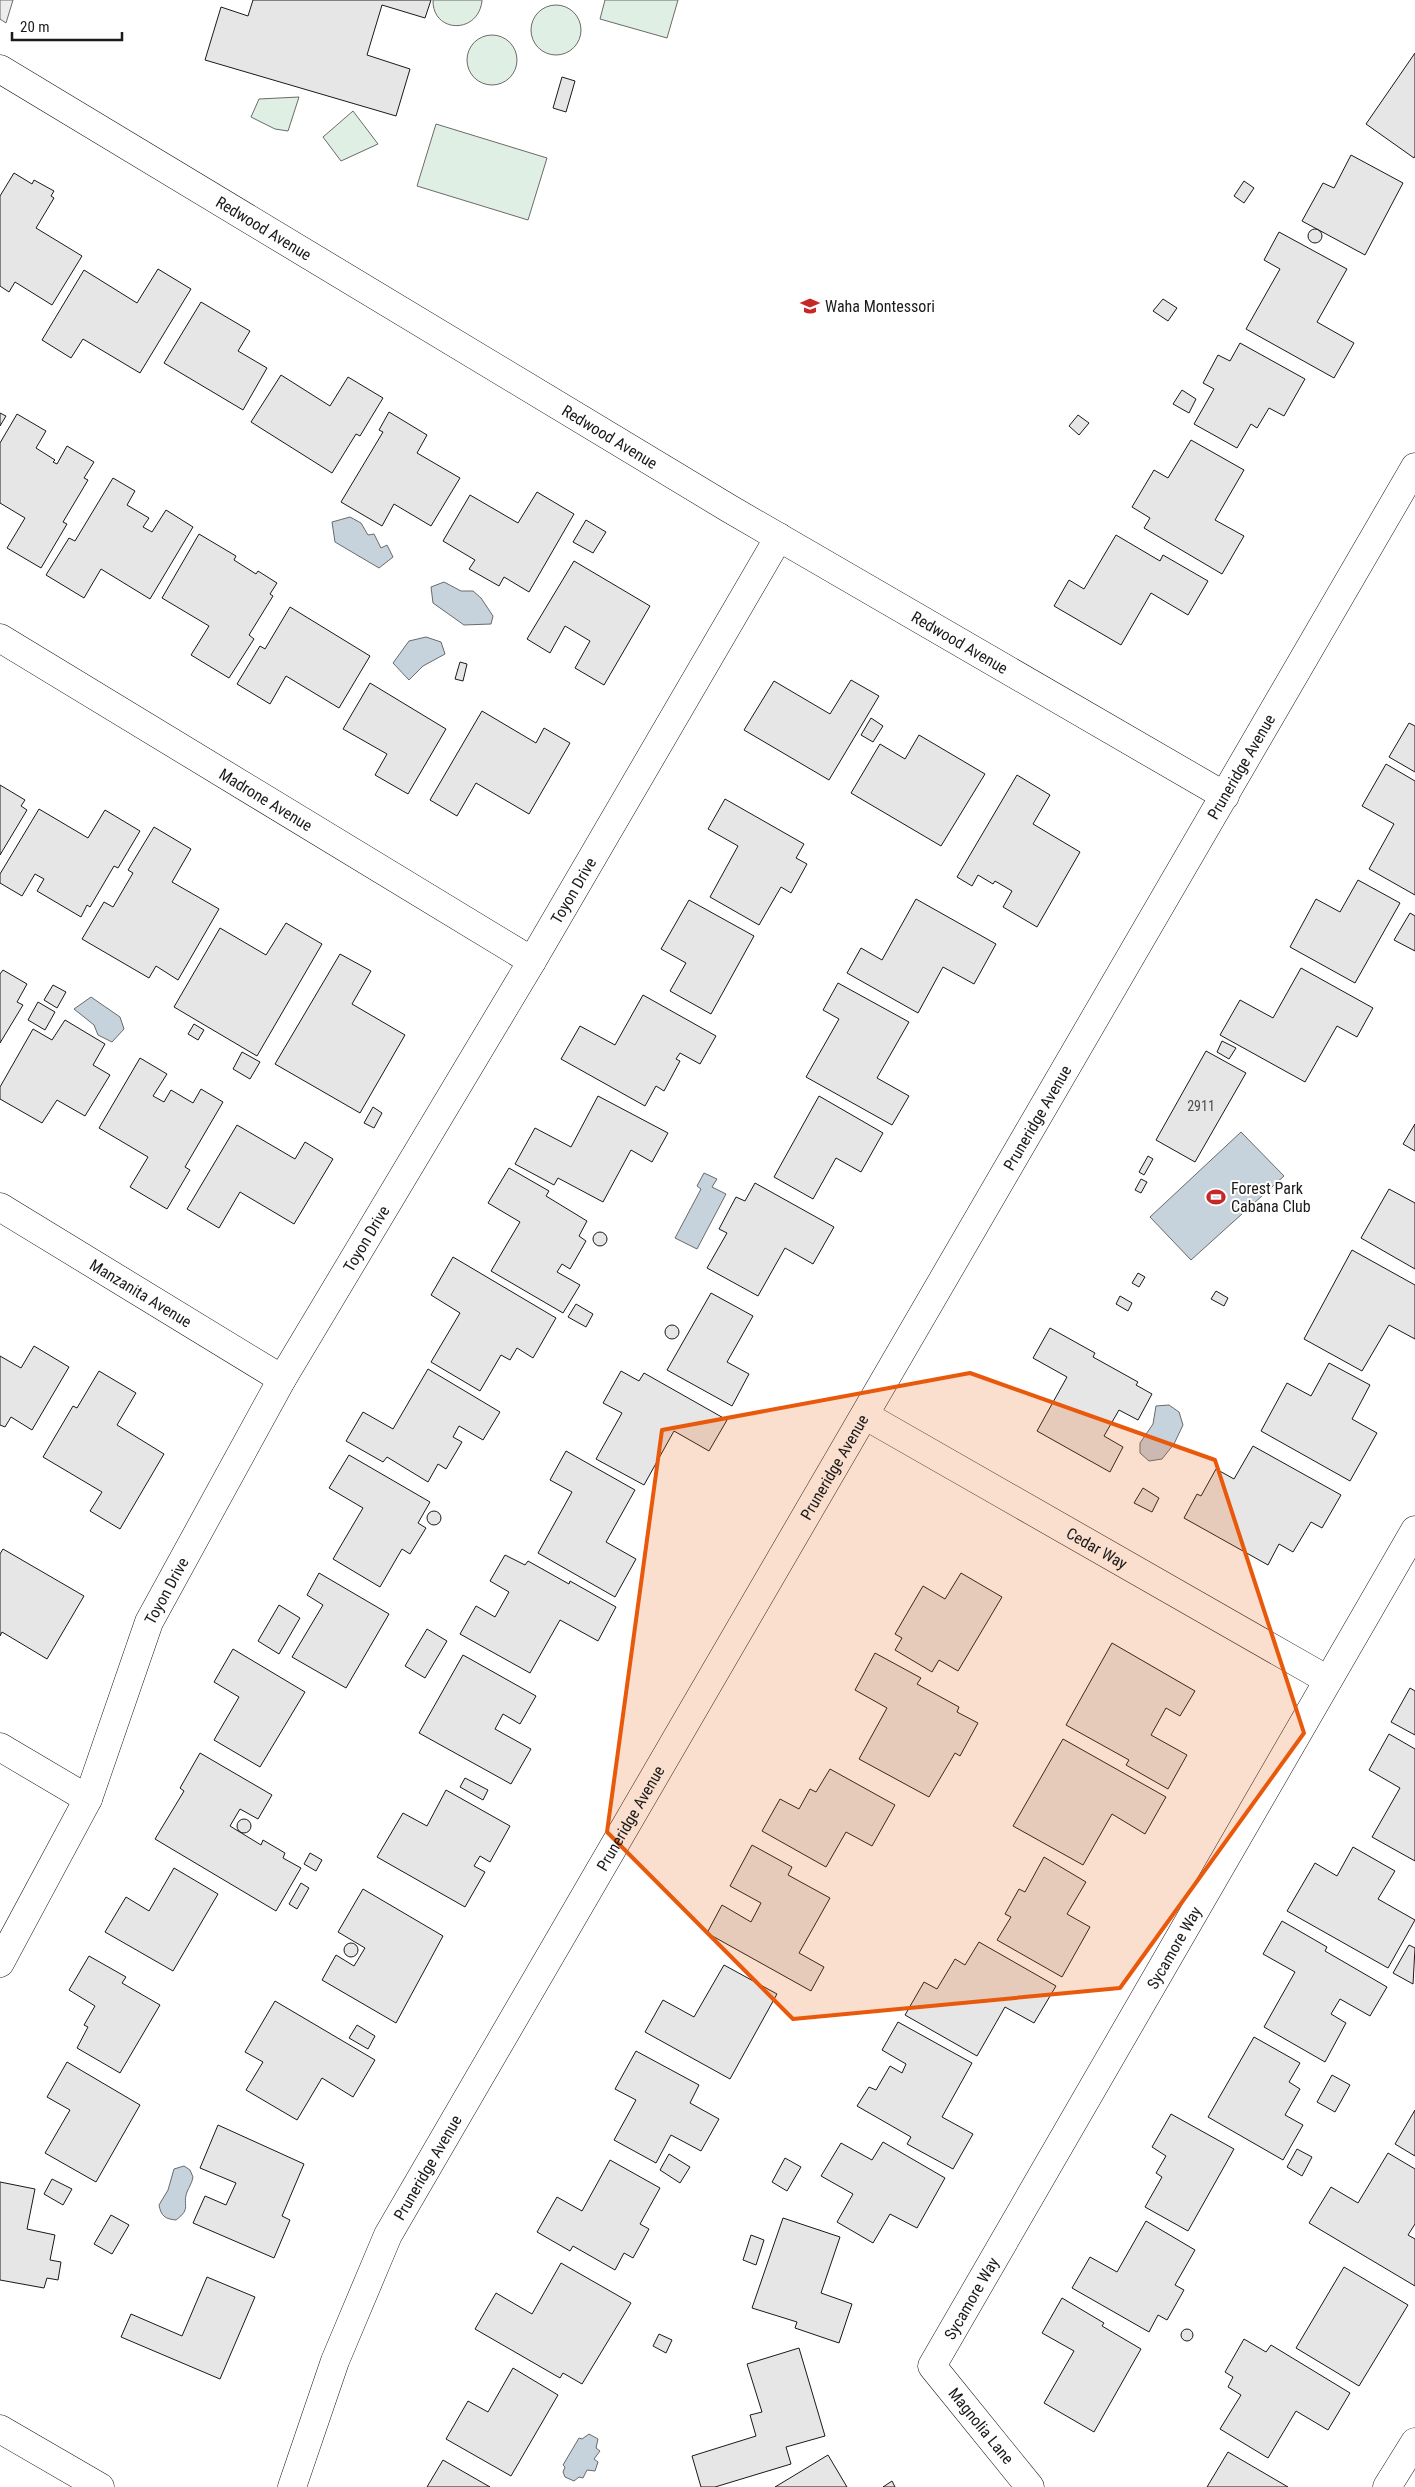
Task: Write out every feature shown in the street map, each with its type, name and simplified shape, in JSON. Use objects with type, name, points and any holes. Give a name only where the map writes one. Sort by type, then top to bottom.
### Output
[{"type":"street","name":"Redwood Avenue","points":[[0,69],[779,537],[1225,796]]},
{"type":"street","name":"Pruneridge Avenue","points":[[292,2487],[335,2361],[388,2235],[866,1416],[1415,467]]},
{"type":"street","name":"Toyon Drive","points":[[0,1963],[88,1799],[149,1622],[282,1379],[532,961],[779,537]]},
{"type":"street","name":"Madrone Avenue","points":[[0,638],[532,961]]},
{"type":"street","name":"Manzanita Avenue","points":[[0,1207],[282,1379]]},
{"type":"street","name":"Cedar Way","points":[[866,1416],[1328,1680]]},
{"type":"street","name":"Sycamore Way","points":[[932,2366],[1415,1530]]},
{"type":"street","points":[[0,1747],[88,1799]]},
{"type":"street","name":"Magnolia Lane","points":[[932,2366],[1030,2487]]},
{"type":"street","points":[[0,2429],[100,2487]]},
{"type":"street","points":[[1387,2487],[1415,2442]]},
{"type":"highlighted area","points":[[970,1373],[1215,1460],[1304,1733],[1120,1988],[793,2019],[607,1832],[662,1430]]},
{"type":"green space","points":[[433,0],[482,1],[479,12],[473,20],[456,26],[447,24],[440,19],[435,11]]},
{"type":"green space","points":[[605,0],[678,0],[667,38],[600,19]]},
{"type":"green space","points":[[556,5],[574,12],[581,30],[574,48],[556,55],[538,48],[531,30],[538,12]]},
{"type":"green space","points":[[492,35],[502,37],[510,42],[515,50],[517,60],[515,70],[510,78],[502,83],[492,85],[482,83],[474,78],[469,70],[467,60],[469,50],[474,42],[482,37]]},
{"type":"green space","points":[[299,97],[288,131],[275,129],[251,117],[259,99]]},
{"type":"green space","points":[[353,111],[378,144],[341,161],[323,137]]},
{"type":"green space","points":[[436,124],[547,158],[528,220],[417,186]]},
{"type":"shaded area","points":[[0,0],[13,0],[6,23],[0,19]]},
{"type":"shaded area","points":[[350,517],[361,523],[368,535],[374,534],[381,548],[387,545],[393,557],[379,568],[335,542],[332,522]]},
{"type":"shaded area","points":[[444,582],[461,591],[473,591],[481,598],[493,616],[491,624],[464,625],[433,603],[431,587]]},
{"type":"shaded area","points":[[426,637],[441,642],[445,654],[423,666],[409,680],[393,663],[409,641]]},
{"type":"shaded area","points":[[91,997],[120,1017],[124,1029],[112,1042],[98,1035],[94,1025],[74,1009]]},
{"type":"shaded area","name":"Forest Park Cabana Club","points":[[1241,1132],[1284,1176],[1191,1260],[1150,1217]]},
{"type":"shaded area","points":[[704,1173],[717,1179],[712,1187],[726,1194],[697,1249],[675,1238],[701,1189],[697,1186]]},
{"type":"shaded area","points":[[1169,1405],[1179,1412],[1183,1425],[1174,1444],[1162,1459],[1149,1461],[1140,1453],[1140,1443],[1153,1424],[1156,1406]]},
{"type":"shaded area","points":[[184,2166],[190,2170],[193,2177],[187,2192],[185,2210],[176,2220],[169,2219],[162,2214],[159,2205],[168,2190],[174,2169]]},
{"type":"shaded area","points":[[589,2434],[598,2439],[596,2448],[600,2451],[594,2459],[598,2462],[595,2471],[587,2470],[583,2478],[579,2477],[574,2481],[565,2477],[563,2472],[565,2467],[563,2465],[579,2438],[582,2439]]},
{"type":"building","points":[[253,0],[431,0],[425,18],[382,5],[367,55],[410,69],[396,116],[205,60],[221,7],[248,16]]},
{"type":"building","points":[[1415,53],[1415,156],[1414,158],[1366,124]]},
{"type":"building","points":[[562,77],[575,81],[566,112],[553,108]]},
{"type":"building","points":[[1351,155],[1403,183],[1365,255],[1302,221],[1323,183],[1334,188]]},
{"type":"building","points":[[14,173],[32,184],[34,180],[54,191],[51,196],[54,198],[36,228],[82,256],[52,305],[15,282],[9,292],[0,286],[0,196]]},
{"type":"building","points":[[1244,181],[1254,188],[1244,203],[1234,196]]},
{"type":"building","points":[[1315,229],[1320,231],[1322,236],[1320,241],[1315,243],[1310,241],[1308,236],[1310,231]]},
{"type":"building","points":[[1279,232],[1347,269],[1317,322],[1354,343],[1334,378],[1246,329],[1280,269],[1264,260]]},
{"type":"building","points":[[158,269],[191,289],[140,373],[83,339],[71,358],[42,340],[84,270],[137,303]]},
{"type":"building","points":[[1163,299],[1177,308],[1168,321],[1153,311]]},
{"type":"building","points":[[201,302],[250,331],[238,351],[267,368],[243,410],[164,363]]},
{"type":"building","points":[[1240,343],[1305,379],[1284,416],[1269,408],[1257,428],[1251,424],[1237,448],[1194,424],[1214,389],[1203,383],[1218,355],[1230,361]]},
{"type":"building","points":[[281,375],[330,406],[348,377],[383,398],[360,436],[356,434],[332,473],[251,422]]},
{"type":"building","points":[[1182,390],[1196,399],[1189,413],[1173,404]]},
{"type":"building","points":[[389,412],[427,435],[417,453],[460,478],[431,526],[394,504],[382,526],[341,502],[383,432],[379,430]]},
{"type":"building","points":[[0,413],[6,416],[0,426]]},
{"type":"building","points":[[17,414],[46,431],[36,448],[55,460],[53,462],[57,464],[67,446],[94,462],[84,478],[88,480],[63,522],[67,524],[41,568],[7,548],[25,518],[0,503],[0,443]]},
{"type":"building","points":[[1078,415],[1089,423],[1079,435],[1069,426]]},
{"type":"building","points":[[1191,440],[1244,470],[1215,520],[1244,536],[1222,574],[1144,528],[1150,518],[1132,507],[1154,470],[1168,478]]},
{"type":"building","points":[[113,478],[135,491],[127,505],[149,518],[143,527],[152,532],[166,510],[193,527],[150,599],[101,569],[84,598],[46,575],[69,538],[75,541]]},
{"type":"building","points":[[537,492],[574,514],[529,592],[504,577],[499,586],[469,569],[475,560],[443,541],[470,495],[518,523]]},
{"type":"building","points":[[586,520],[606,532],[593,553],[573,542]]},
{"type":"building","points":[[199,534],[236,556],[234,560],[256,574],[258,571],[277,583],[270,594],[273,596],[249,635],[254,639],[229,678],[191,655],[209,626],[162,598]]},
{"type":"building","points":[[1116,535],[1160,561],[1163,555],[1208,581],[1188,615],[1151,593],[1121,645],[1054,606],[1069,580],[1084,589]]},
{"type":"building","points":[[574,561],[650,606],[604,685],[575,668],[590,641],[565,626],[550,653],[527,639]]},
{"type":"building","points":[[290,607],[370,656],[339,708],[286,676],[270,704],[237,684],[260,646],[265,649]]},
{"type":"building","points":[[460,662],[467,664],[463,681],[455,679]]},
{"type":"building","points":[[851,680],[879,696],[829,780],[744,730],[774,681],[830,714]]},
{"type":"building","points":[[370,683],[446,729],[408,794],[375,775],[387,754],[343,729]]},
{"type":"building","points":[[482,711],[536,743],[544,728],[570,743],[529,814],[476,783],[457,816],[430,800]]},
{"type":"building","points":[[871,718],[883,726],[873,742],[861,735]]},
{"type":"building","points":[[1409,723],[1415,726],[1415,772],[1389,757]]},
{"type":"building","points":[[919,735],[985,774],[941,846],[851,793],[880,744],[905,759]]},
{"type":"building","points":[[1386,764],[1415,781],[1415,895],[1369,869],[1394,824],[1362,806]]},
{"type":"building","points":[[1017,775],[1050,795],[1033,824],[1080,852],[1037,927],[1003,907],[1012,891],[995,881],[993,884],[978,875],[972,886],[957,877]]},
{"type":"building","points":[[0,785],[25,800],[21,806],[27,810],[0,855]]},
{"type":"building","points":[[725,799],[804,844],[796,858],[807,864],[791,893],[781,887],[759,925],[710,897],[738,846],[708,829]]},
{"type":"building","points":[[39,809],[88,838],[105,810],[140,831],[118,868],[114,866],[90,907],[87,905],[81,917],[37,891],[44,879],[35,874],[22,896],[0,883],[0,874]]},
{"type":"building","points":[[154,827],[191,849],[172,882],[219,909],[178,980],[156,966],[149,978],[82,939],[104,902],[113,907],[133,873],[128,870]]},
{"type":"building","points":[[1358,880],[1400,903],[1355,983],[1290,947],[1316,899],[1340,912]]},
{"type":"building","points":[[916,899],[996,944],[974,984],[943,967],[918,1013],[847,973],[861,948],[882,960]]},
{"type":"building","points":[[689,900],[754,936],[711,1014],[670,991],[686,963],[661,949]]},
{"type":"building","points":[[1410,913],[1415,916],[1415,951],[1394,940]]},
{"type":"building","points":[[286,923],[322,944],[257,1056],[174,1007],[220,928],[266,955]]},
{"type":"building","points":[[340,954],[371,971],[352,1004],[405,1035],[360,1113],[275,1064]]},
{"type":"building","points":[[1301,968],[1373,1008],[1357,1037],[1337,1026],[1305,1082],[1220,1035],[1240,1000],[1273,1018]]},
{"type":"building","points":[[3,970],[27,984],[17,1002],[23,1005],[0,1043],[0,974]]},
{"type":"building","points":[[838,983],[909,1022],[877,1078],[909,1096],[892,1125],[806,1077],[839,1019],[823,1010]]},
{"type":"building","points":[[53,985],[66,992],[57,1008],[44,1000]]},
{"type":"building","points":[[643,995],[716,1036],[700,1064],[680,1053],[676,1059],[680,1061],[664,1091],[656,1086],[645,1106],[561,1059],[580,1026],[615,1045]]},
{"type":"building","points":[[38,1002],[55,1012],[45,1030],[28,1020]]},
{"type":"building","points":[[65,1020],[105,1044],[93,1065],[110,1075],[85,1116],[57,1100],[42,1123],[0,1099],[0,1087],[33,1029],[52,1040]]},
{"type":"building","points":[[194,1024],[204,1030],[198,1040],[188,1034]]},
{"type":"building","points":[[1222,1041],[1236,1048],[1229,1059],[1217,1052]]},
{"type":"building","name":"Forest Park Cabana Club","points":[[1206,1051],[1246,1073],[1195,1162],[1156,1140]]},
{"type":"building","points":[[242,1052],[260,1062],[250,1079],[233,1069]]},
{"type":"building","points":[[140,1058],[167,1074],[153,1096],[164,1102],[171,1090],[193,1103],[201,1089],[223,1102],[185,1167],[190,1170],[167,1209],[130,1187],[148,1157],[99,1128]]},
{"type":"building","points":[[598,1096],[668,1133],[652,1162],[631,1150],[603,1202],[558,1178],[554,1185],[515,1164],[535,1128],[571,1147]]},
{"type":"building","points":[[819,1096],[883,1133],[861,1172],[836,1158],[813,1199],[774,1177]]},
{"type":"building","points":[[373,1107],[382,1113],[374,1128],[364,1123]]},
{"type":"building","points":[[1415,1124],[1415,1151],[1403,1144]]},
{"type":"building","points":[[237,1125],[295,1159],[305,1142],[333,1159],[294,1224],[240,1192],[219,1228],[187,1209]]},
{"type":"building","points":[[1148,1156],[1153,1159],[1144,1175],[1139,1172]]},
{"type":"building","points":[[509,1168],[549,1191],[546,1196],[587,1221],[579,1236],[586,1241],[570,1269],[562,1264],[557,1272],[580,1285],[563,1313],[491,1271],[520,1222],[488,1203]]},
{"type":"building","points":[[1141,1179],[1147,1182],[1141,1193],[1135,1190]]},
{"type":"building","points":[[755,1183],[834,1227],[813,1264],[785,1248],[758,1296],[707,1268],[727,1233],[719,1229],[736,1197],[745,1201]]},
{"type":"building","points":[[1389,1189],[1415,1203],[1415,1269],[1361,1238]]},
{"type":"building","points":[[600,1232],[605,1234],[607,1239],[605,1244],[600,1246],[595,1244],[593,1239],[595,1234]]},
{"type":"building","points":[[1352,1250],[1415,1285],[1415,1339],[1389,1325],[1362,1371],[1304,1339]]},
{"type":"building","points":[[453,1257],[556,1318],[533,1358],[517,1348],[510,1360],[501,1355],[480,1391],[431,1362],[460,1313],[431,1295]]},
{"type":"building","points":[[1138,1273],[1145,1277],[1139,1287],[1132,1283]]},
{"type":"building","points":[[1216,1291],[1228,1298],[1224,1306],[1211,1299]]},
{"type":"building","points":[[711,1293],[753,1316],[727,1362],[749,1374],[732,1406],[667,1370]]},
{"type":"building","points":[[1120,1296],[1132,1303],[1128,1311],[1116,1304]]},
{"type":"building","points":[[576,1304],[593,1314],[586,1327],[568,1317]]},
{"type":"building","points":[[672,1325],[677,1327],[679,1332],[677,1337],[672,1339],[667,1337],[665,1332],[667,1327]]},
{"type":"building","points":[[1050,1328],[1095,1353],[1093,1357],[1138,1382],[1136,1385],[1152,1394],[1138,1420],[1119,1410],[1104,1436],[1123,1447],[1110,1472],[1037,1431],[1067,1377],[1033,1358]]},
{"type":"building","points":[[34,1346],[69,1367],[32,1430],[11,1417],[5,1427],[0,1425],[0,1356],[21,1368]]},
{"type":"building","points":[[1329,1363],[1370,1385],[1352,1419],[1377,1433],[1350,1481],[1261,1431],[1287,1383],[1311,1396]]},
{"type":"building","points":[[428,1369],[500,1412],[483,1440],[459,1426],[453,1437],[462,1442],[446,1469],[438,1464],[428,1482],[387,1457],[383,1462],[346,1441],[363,1412],[393,1429]]},
{"type":"building","points":[[99,1371],[136,1393],[117,1425],[164,1454],[120,1529],[90,1511],[102,1492],[43,1457],[73,1406],[77,1408]]},
{"type":"building","points":[[621,1371],[639,1381],[644,1373],[727,1420],[709,1451],[674,1431],[644,1485],[596,1459],[622,1413],[603,1403]]},
{"type":"building","points":[[1253,1446],[1341,1495],[1322,1528],[1311,1522],[1293,1552],[1279,1544],[1268,1565],[1184,1518],[1197,1494],[1201,1496],[1216,1469],[1234,1479]]},
{"type":"building","points":[[566,1451],[635,1490],[606,1542],[636,1559],[615,1597],[538,1553],[572,1492],[550,1480]]},
{"type":"building","points":[[349,1455],[430,1502],[418,1523],[426,1528],[410,1554],[402,1549],[380,1587],[333,1559],[363,1508],[329,1488]]},
{"type":"building","points":[[1143,1488],[1159,1498],[1152,1512],[1134,1503]]},
{"type":"building","points":[[434,1511],[439,1513],[441,1518],[439,1523],[434,1525],[429,1523],[427,1518],[429,1513]]},
{"type":"building","points":[[3,1549],[84,1596],[47,1659],[2,1632],[0,1636],[0,1554]]},
{"type":"building","points":[[505,1555],[525,1565],[528,1561],[569,1584],[570,1581],[616,1607],[598,1641],[560,1620],[530,1673],[460,1634],[476,1606],[495,1617],[509,1592],[490,1581]]},
{"type":"building","points":[[319,1573],[389,1614],[346,1688],[292,1657],[323,1605],[307,1595]]},
{"type":"building","points":[[961,1573],[1002,1597],[958,1671],[939,1660],[932,1672],[895,1650],[902,1638],[895,1634],[923,1586],[945,1599]]},
{"type":"building","points":[[279,1605],[300,1618],[279,1654],[258,1641]]},
{"type":"building","points":[[427,1629],[447,1641],[425,1678],[405,1666]]},
{"type":"building","points":[[1112,1643],[1195,1691],[1180,1716],[1166,1708],[1151,1735],[1187,1755],[1168,1789],[1126,1765],[1129,1760],[1066,1725]]},
{"type":"building","points":[[233,1649],[305,1692],[260,1767],[214,1740],[239,1697],[214,1682]]},
{"type":"building","points":[[875,1653],[921,1678],[917,1684],[959,1707],[957,1712],[978,1723],[960,1756],[955,1753],[929,1797],[859,1759],[887,1708],[855,1690]]},
{"type":"building","points":[[463,1655],[536,1696],[520,1724],[503,1714],[495,1729],[531,1749],[511,1784],[419,1733]]},
{"type":"building","points":[[1410,1688],[1415,1691],[1415,1735],[1391,1722]]},
{"type":"building","points":[[1389,1734],[1415,1749],[1415,1861],[1372,1837],[1400,1788],[1369,1770]]},
{"type":"building","points":[[1063,1739],[1166,1797],[1145,1834],[1112,1814],[1083,1865],[1013,1826]]},
{"type":"building","points":[[200,1753],[272,1795],[258,1819],[240,1809],[230,1826],[261,1845],[263,1840],[285,1853],[283,1858],[301,1868],[276,1911],[155,1839],[184,1791],[180,1788]]},
{"type":"building","points":[[830,1769],[895,1805],[872,1846],[846,1832],[826,1867],[762,1831],[780,1799],[799,1809],[810,1789],[816,1792]]},
{"type":"building","points":[[465,1778],[488,1790],[483,1800],[460,1787]]},
{"type":"building","points":[[446,1790],[510,1826],[490,1862],[480,1856],[474,1866],[485,1872],[465,1907],[377,1857],[403,1813],[427,1826]]},
{"type":"building","points":[[244,1819],[249,1821],[251,1826],[249,1831],[244,1833],[239,1831],[237,1826],[239,1821]]},
{"type":"building","points":[[752,1845],[792,1867],[788,1875],[830,1898],[799,1953],[824,1967],[811,1991],[707,1933],[722,1905],[751,1922],[761,1903],[730,1886]]},
{"type":"building","points":[[1353,1847],[1395,1871],[1378,1899],[1415,1920],[1388,1968],[1287,1911],[1315,1863],[1337,1876]]},
{"type":"building","points":[[310,1853],[322,1860],[316,1871],[304,1864]]},
{"type":"building","points":[[1044,1857],[1086,1882],[1067,1914],[1090,1927],[1062,1977],[997,1940],[1011,1917],[1005,1914],[1019,1889],[1025,1892]]},
{"type":"building","points":[[174,1868],[218,1894],[173,1971],[105,1932],[126,1897],[149,1911]]},
{"type":"building","points":[[301,1883],[309,1888],[297,1909],[289,1904]]},
{"type":"building","points":[[363,1889],[443,1936],[396,2023],[322,1980],[336,1955],[354,1966],[365,1948],[338,1932]]},
{"type":"building","points":[[1282,1921],[1327,1947],[1325,1951],[1387,1987],[1370,2016],[1340,1999],[1331,2014],[1346,2023],[1325,2062],[1264,2027],[1295,1972],[1263,1954]]},
{"type":"building","points":[[979,1942],[1056,1986],[1034,2023],[1005,2007],[977,2056],[905,2015],[924,1982],[937,1989],[955,1959],[965,1965]]},
{"type":"building","points":[[351,1943],[356,1945],[358,1950],[356,1955],[351,1957],[346,1955],[344,1950],[346,1945]]},
{"type":"building","points":[[1409,1945],[1415,1948],[1413,1984],[1393,1973]]},
{"type":"building","points":[[89,1956],[126,1977],[122,1983],[160,2005],[120,2073],[77,2048],[88,2027],[84,2025],[95,2006],[69,1990]]},
{"type":"building","points":[[724,1965],[777,1994],[730,2079],[645,2032],[663,2000],[694,2017]]},
{"type":"building","points":[[275,2001],[375,2060],[353,2097],[322,2078],[297,2120],[246,2090],[263,2062],[245,2052]]},
{"type":"building","points":[[898,2022],[972,2063],[942,2117],[973,2134],[953,2169],[907,2144],[911,2137],[857,2106],[869,2087],[876,2090],[890,2066],[902,2073],[906,2064],[882,2050]]},
{"type":"building","points":[[357,2025],[375,2036],[368,2049],[349,2038]]},
{"type":"building","points":[[1254,2037],[1300,2063],[1289,2082],[1300,2089],[1285,2115],[1303,2125],[1283,2160],[1208,2117]]},
{"type":"building","points":[[636,2051],[699,2085],[690,2103],[719,2119],[701,2151],[671,2135],[656,2163],[614,2140],[636,2100],[615,2089]]},
{"type":"building","points":[[67,2062],[140,2105],[96,2182],[45,2153],[70,2110],[47,2097]]},
{"type":"building","points":[[1332,2075],[1350,2085],[1335,2112],[1317,2102]]},
{"type":"building","points":[[1415,2110],[1415,2156],[1395,2144]]},
{"type":"building","points":[[1171,2114],[1234,2149],[1188,2231],[1145,2207],[1162,2177],[1156,2173],[1166,2156],[1152,2147]]},
{"type":"building","points":[[218,2125],[304,2164],[282,2216],[290,2220],[274,2258],[193,2223],[205,2196],[226,2205],[236,2183],[200,2168]]},
{"type":"building","points":[[883,2142],[945,2178],[917,2228],[890,2214],[873,2243],[837,2222],[853,2194],[821,2176],[841,2143],[872,2160]]},
{"type":"building","points":[[1297,2149],[1312,2157],[1302,2176],[1287,2167]]},
{"type":"building","points":[[1388,2153],[1415,2169],[1415,2224],[1408,2235],[1415,2239],[1415,2286],[1309,2223],[1331,2187],[1358,2203]]},
{"type":"building","points":[[669,2154],[690,2167],[680,2183],[660,2170]]},
{"type":"building","points":[[785,2158],[801,2167],[787,2191],[772,2182]]},
{"type":"building","points":[[610,2160],[660,2188],[640,2224],[649,2229],[633,2258],[624,2253],[615,2270],[573,2246],[570,2251],[537,2232],[557,2197],[582,2211]]},
{"type":"building","points":[[52,2179],[72,2189],[63,2205],[44,2194]]},
{"type":"building","points":[[0,2182],[35,2189],[27,2229],[55,2235],[50,2260],[61,2262],[58,2280],[47,2278],[44,2288],[0,2280]]},
{"type":"building","points":[[111,2215],[129,2225],[112,2254],[94,2244]]},
{"type":"building","points":[[783,2218],[840,2237],[821,2293],[852,2304],[839,2343],[795,2328],[797,2322],[752,2308]]},
{"type":"building","points":[[1146,2221],[1195,2250],[1175,2285],[1184,2290],[1167,2320],[1158,2315],[1149,2332],[1072,2288],[1090,2257],[1117,2272]]},
{"type":"building","points":[[751,2235],[764,2240],[756,2265],[743,2260]]},
{"type":"building","points":[[561,2263],[631,2303],[582,2384],[563,2373],[560,2378],[475,2329],[496,2293],[532,2314]]},
{"type":"building","points":[[1344,2267],[1408,2305],[1359,2386],[1296,2348]]},
{"type":"building","points":[[207,2277],[255,2297],[220,2379],[121,2337],[131,2314],[182,2336]]},
{"type":"building","points":[[1062,2298],[1104,2323],[1102,2326],[1141,2349],[1094,2432],[1044,2403],[1074,2351],[1042,2333]]},
{"type":"building","points":[[1185,2329],[1189,2329],[1193,2335],[1189,2341],[1185,2341],[1181,2337],[1181,2333]]},
{"type":"building","points":[[659,2334],[672,2340],[666,2353],[653,2346]]},
{"type":"building","points":[[1244,2339],[1266,2352],[1271,2345],[1350,2393],[1328,2430],[1296,2411],[1268,2458],[1220,2429],[1241,2395],[1228,2387],[1233,2377],[1225,2372]]},
{"type":"building","points":[[799,2348],[825,2436],[786,2447],[791,2464],[715,2487],[701,2487],[692,2456],[756,2436],[750,2415],[762,2412],[747,2364]]},
{"type":"building","points":[[513,2368],[558,2395],[511,2476],[446,2439],[468,2401],[488,2412]]},
{"type":"building","points":[[1228,2452],[1288,2487],[1207,2487]]},
{"type":"building","points":[[828,2455],[847,2487],[775,2487]]},
{"type":"building","points":[[443,2460],[490,2487],[427,2487]]},
{"type":"building","points":[[892,2481],[895,2487],[883,2487]]},
{"type":"place","name":"Waha Montessori","points":[[810,306]]},
{"type":"place","name":"Forest Park Cabana Club","points":[[1216,1197]]}]
